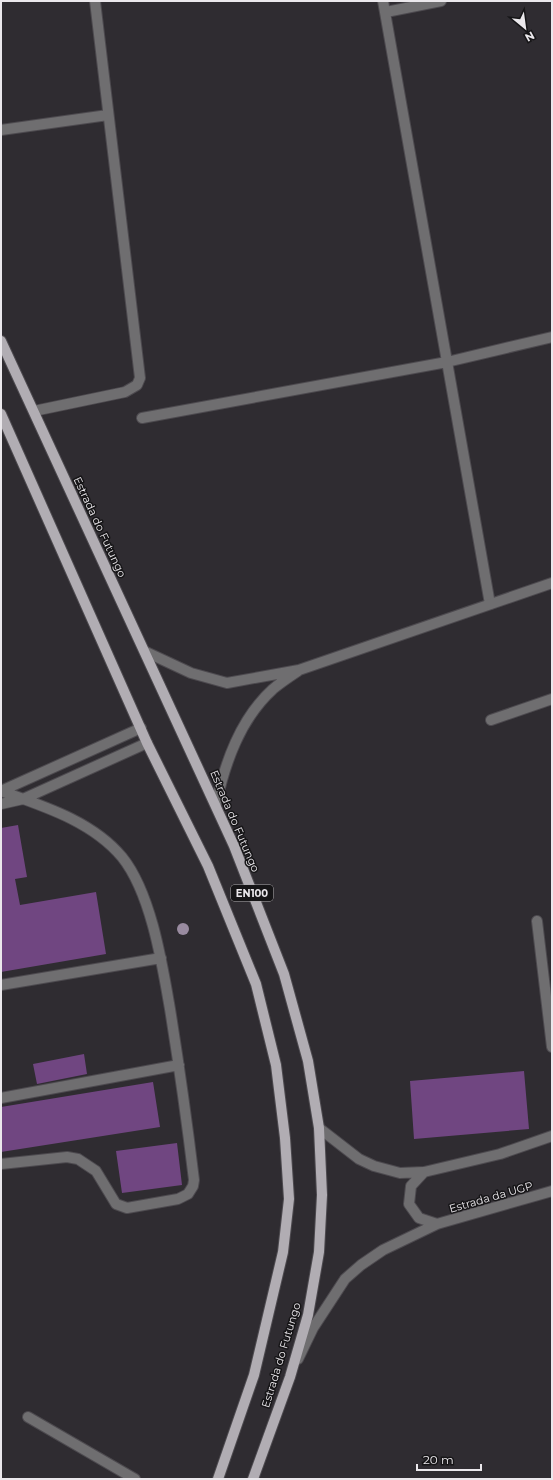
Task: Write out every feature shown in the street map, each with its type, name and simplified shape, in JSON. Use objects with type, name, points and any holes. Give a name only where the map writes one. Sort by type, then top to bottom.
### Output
[{"type":"main road","name":"Estrada do Futungo","points":[[1,340],[216,804],[284,974],[308,1061],[319,1128],[322,1195],[319,1252],[308,1315],[290,1377],[254,1479]]},
{"type":"main road","name":"Estrada do Futungo","points":[[1,414],[147,743],[208,866],[256,984],[276,1065],[285,1138],[289,1199],[283,1252],[254,1375],[218,1479]]},
{"type":"street","points":[[34,411],[125,392],[137,385],[140,378],[95,1]]},
{"type":"street","points":[[383,1],[490,604]]},
{"type":"street","points":[[386,12],[440,1]]},
{"type":"street","points":[[1,130],[108,115]]},
{"type":"street","points":[[142,418],[447,362],[552,337]]},
{"type":"street","points":[[146,652],[192,673],[227,683],[299,670],[552,583]]},
{"type":"street","points":[[216,804],[224,771],[251,714],[272,690],[299,670]]},
{"type":"street","points":[[491,720],[552,699]]},
{"type":"street","points":[[1,791],[141,728]]},
{"type":"street","points":[[1,804],[23,799],[147,743]]},
{"type":"street","points":[[1,791],[62,813],[102,838],[122,857],[136,879],[151,922],[161,958],[179,1065],[194,1186],[188,1194],[178,1199],[127,1208],[116,1204],[96,1171],[78,1159],[67,1157],[1,1164]]},
{"type":"street","points":[[537,922],[552,1045]]},
{"type":"street","points":[[1,985],[161,958]]},
{"type":"street","points":[[1,1098],[179,1065]]},
{"type":"street","points":[[319,1128],[359,1159],[374,1166],[400,1173],[424,1172],[500,1154],[552,1136]]},
{"type":"street","points":[[424,1172],[411,1186],[409,1204],[420,1218],[437,1224]]},
{"type":"street","name":"Estrada da UGP","points":[[290,1377],[313,1328],[345,1279],[383,1250],[437,1224],[552,1191]]},
{"type":"street","points":[[28,1417],[135,1479]]},
{"type":"building","points":[[18,825],[27,877],[15,879],[20,905],[96,892],[106,954],[1,972],[1,828]]},
{"type":"building","points":[[84,1054],[87,1074],[37,1084],[33,1064]]},
{"type":"building","points":[[524,1071],[529,1129],[414,1139],[410,1081]]},
{"type":"building","points":[[153,1082],[160,1127],[1,1152],[1,1107]]},
{"type":"building","points":[[177,1143],[182,1185],[122,1193],[116,1151]]}]
